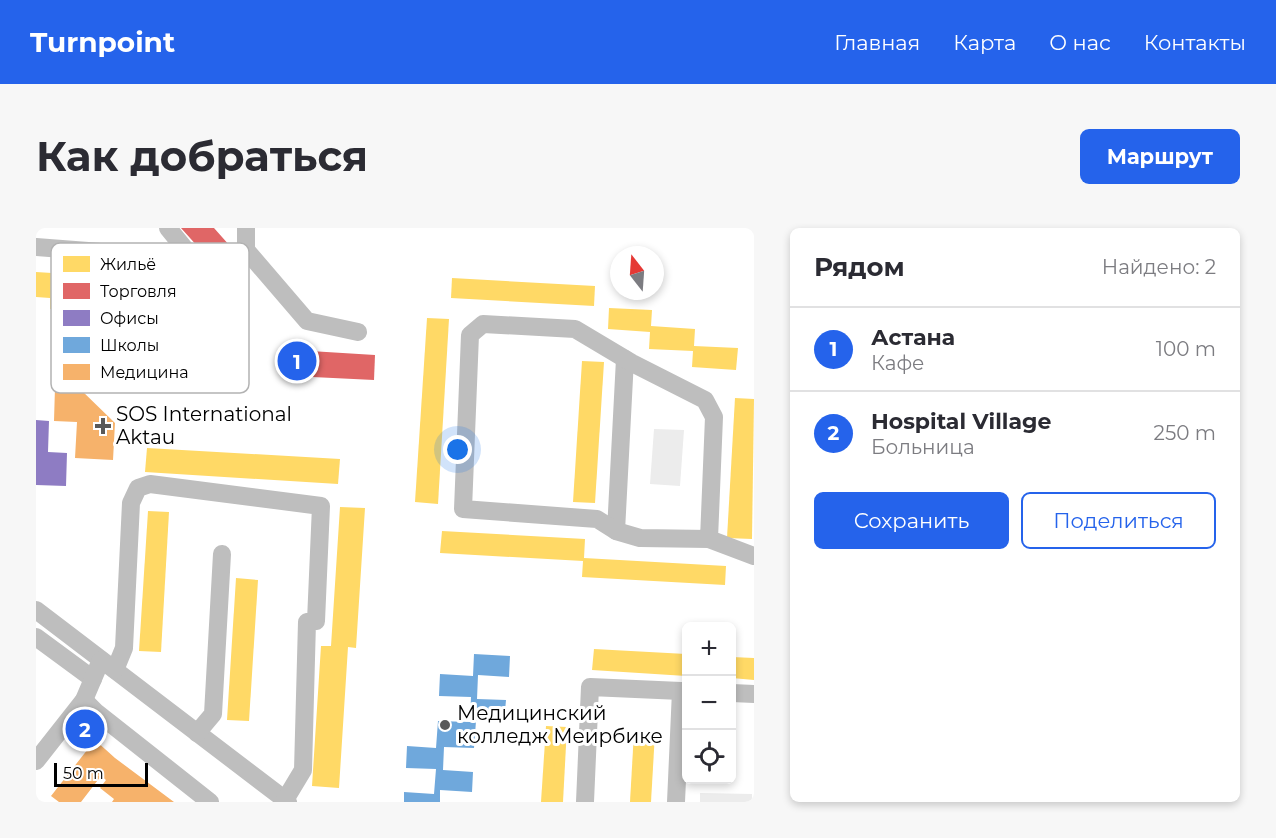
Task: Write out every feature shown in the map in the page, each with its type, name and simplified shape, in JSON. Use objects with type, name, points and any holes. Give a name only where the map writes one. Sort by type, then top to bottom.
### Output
[{"type":"street","points":[[168,228],[180,243]]},
{"type":"street","points":[[36,247],[51,248]]},
{"type":"street","points":[[249,253],[307,321],[358,332]]},
{"type":"street","points":[[710,539],[714,417],[705,400],[626,359],[575,329],[483,324],[470,335],[463,509],[597,519],[616,531],[640,538],[710,539],[754,556]]},
{"type":"street","points":[[616,531],[626,359]]},
{"type":"street","points":[[36,610],[108,665],[197,733],[287,801],[303,770],[307,622],[316,621],[321,506],[150,484],[138,488],[131,503],[124,648],[108,665],[93,679],[84,700],[36,761]]},
{"type":"street","points":[[197,733],[213,714],[222,555]]},
{"type":"street","points":[[36,637],[93,679]]},
{"type":"street","points":[[585,802],[590,687],[682,692]]},
{"type":"street","points":[[736,693],[754,694]]},
{"type":"street","points":[[84,700],[210,802]]},
{"type":"street","points":[[676,802],[682,720]]},
{"type":"shaded area","points":[[654,429],[684,430],[680,486],[650,484]]},
{"type":"shaded area","points":[[700,793],[752,794],[752,802],[700,802]]},
{"type":"building: Жильё","points":[[36,272],[51,273],[51,309],[50,298],[36,297]]},
{"type":"building: Жильё","points":[[452,278],[595,286],[594,306],[451,298]]},
{"type":"building: Жильё","points":[[609,308],[652,310],[651,326],[695,329],[694,346],[738,348],[736,370],[692,367],[693,351],[649,349],[650,332],[608,329]]},
{"type":"building: Жильё","points":[[427,318],[449,319],[438,504],[415,502]]},
{"type":"building: Жильё","points":[[582,361],[604,362],[595,503],[573,502]]},
{"type":"building: Жильё","points":[[735,398],[754,399],[752,539],[727,538]]},
{"type":"building: Жильё","points":[[147,448],[340,459],[338,484],[145,472]]},
{"type":"building: Жильё","points":[[340,507],[365,508],[356,648],[348,647],[339,788],[312,786],[321,646],[331,646]]},
{"type":"building: Жильё","points":[[148,511],[169,512],[161,652],[139,651]]},
{"type":"building: Жильё","points":[[442,531],[585,539],[584,558],[726,566],[725,585],[582,577],[583,561],[440,553]]},
{"type":"building: Жильё","points":[[236,578],[258,580],[249,721],[227,720]]},
{"type":"building: Жильё","points":[[594,649],[682,654],[682,676],[592,670]]},
{"type":"building: Жильё","points":[[736,657],[754,658],[754,680],[736,678]]},
{"type":"building: Жильё","points":[[546,726],[567,727],[563,802],[541,802]]},
{"type":"building: Жильё","points":[[634,732],[655,733],[651,802],[630,802]]},
{"type":"building: Торговля","points":[[181,228],[214,228],[227,243],[194,243]]},
{"type":"building: Торговля","points":[[294,350],[375,355],[374,380],[292,376]]},
{"type":"building: Офисы","points":[[36,420],[49,421],[48,452],[67,453],[66,486],[36,485]]},
{"type":"building: Школы","points":[[474,654],[510,656],[509,677],[478,675],[477,699],[506,700],[504,722],[476,721],[474,748],[444,747],[443,770],[473,772],[472,792],[440,790],[440,802],[404,802],[404,792],[434,794],[436,769],[406,768],[407,746],[436,748],[438,721],[470,722],[471,697],[439,696],[440,674],[473,676]]},
{"type":"building: Медицина","points":[[55,393],[84,393],[115,423],[113,460],[75,458],[77,422],[54,421]]},
{"type":"building: Медицина","points":[[95,740],[115,758],[174,802],[112,802],[114,799],[100,788],[106,780],[101,776],[81,802],[59,802],[51,796]]},
{"type":"place","name":"Астана","points":[[297,361]]},
{"type":"place","name":"SOS International Aktau","points":[[103,426]]},
{"type":"place","name":"Медицинский колледж Меирбике","points":[[445,725]]},
{"type":"place","name":"Hospital Village","points":[[85,729]]}]
